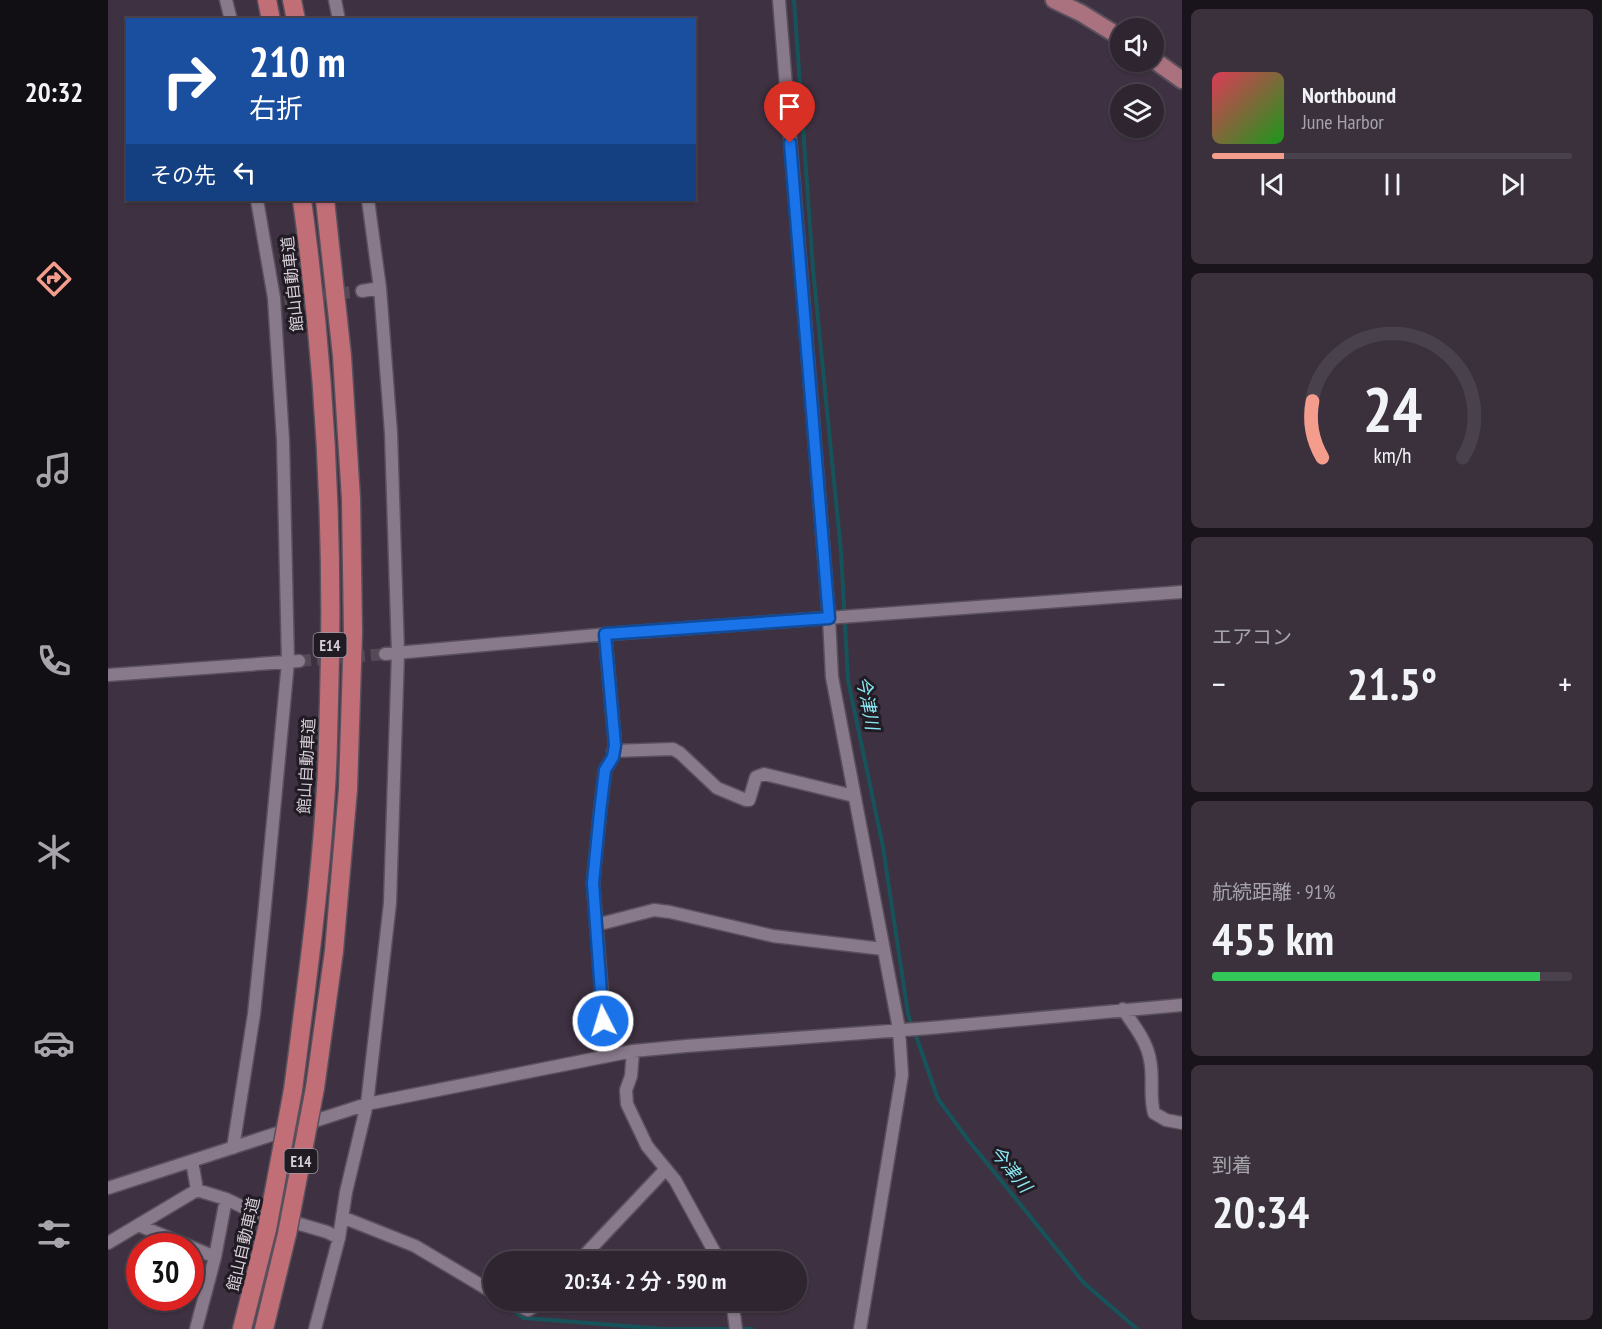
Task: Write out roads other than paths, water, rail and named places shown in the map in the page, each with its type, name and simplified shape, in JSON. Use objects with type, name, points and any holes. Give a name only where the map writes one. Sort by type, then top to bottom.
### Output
[{"type":"highway","points":[[267,0],[271,18]]},
{"type":"highway","points":[[292,0],[296,18]]},
{"type":"highway","name":"館山自動車道","points":[[242,1329],[267,1228],[293,1090],[312,949],[326,788],[331,632],[329,501],[320,359],[302,201]]},
{"type":"highway","name":"E14","points":[[264,1329],[287,1234],[315,1088],[334,951],[346,813],[353,632],[351,499],[341,345],[325,201]]},
{"type":"main road","points":[[1054,0],[1110,31]]},
{"type":"main road","points":[[1164,67],[1182,80]]},
{"type":"street","points":[[226,0],[230,18]]},
{"type":"street","points":[[335,0],[339,18]]},
{"type":"street","points":[[779,0],[832,677],[899,1029],[902,1075],[860,1329]]},
{"type":"street","points":[[233,1148],[254,1014],[294,661],[279,298],[257,201]]},
{"type":"street","points":[[315,1329],[339,1238],[346,1192],[367,1104],[390,903],[398,653],[391,433],[380,288],[368,201]]},
{"type":"street","points":[[362,291],[380,288]]},
{"type":"street","points":[[385,654],[605,634],[1182,592]]},
{"type":"street","points":[[605,634],[615,745],[613,757],[605,770],[593,883],[607,1056]]},
{"type":"street","points":[[108,675],[294,661]]},
{"type":"street","points":[[613,752],[673,749],[681,753],[717,788],[746,800],[749,800],[756,777],[764,774],[854,796]]},
{"type":"street","points":[[596,925],[654,910],[773,936],[883,949]]},
{"type":"street","points":[[108,1188],[367,1104],[633,1051],[930,1028],[1182,1005]]},
{"type":"street","points":[[1123,1010],[1146,1044],[1151,1062],[1154,1113],[1166,1120],[1182,1123]]},
{"type":"street","points":[[633,1051],[631,1076],[626,1089],[627,1104],[647,1146],[675,1180],[714,1251]]},
{"type":"street","points":[[192,1161],[197,1190]]},
{"type":"street","points":[[588,1251],[666,1169]]},
{"type":"street","points":[[108,1243],[197,1190],[226,1199],[244,1208],[327,1232],[339,1238]]},
{"type":"street","points":[[196,1329],[215,1257],[226,1199]]},
{"type":"street","points":[[342,1217],[414,1246],[483,1287]]},
{"type":"street","points":[[138,1225],[215,1257]]},
{"type":"street","points":[[734,1311],[736,1329]]},
{"type":"waterway","name":"今津川","points":[[794,0],[813,269],[841,552],[848,680],[883,847],[908,1014],[912,1026]]},
{"type":"waterway","name":"今津川","points":[[915,1033],[938,1099],[969,1141],[1084,1283],[1137,1329]]},
{"type":"waterway","points":[[514,1311],[524,1318],[664,1329],[752,1329]]},
{"type":"tunnel","points":[[284,299],[362,291]]},
{"type":"tunnel","points":[[299,661],[385,654]]}]
